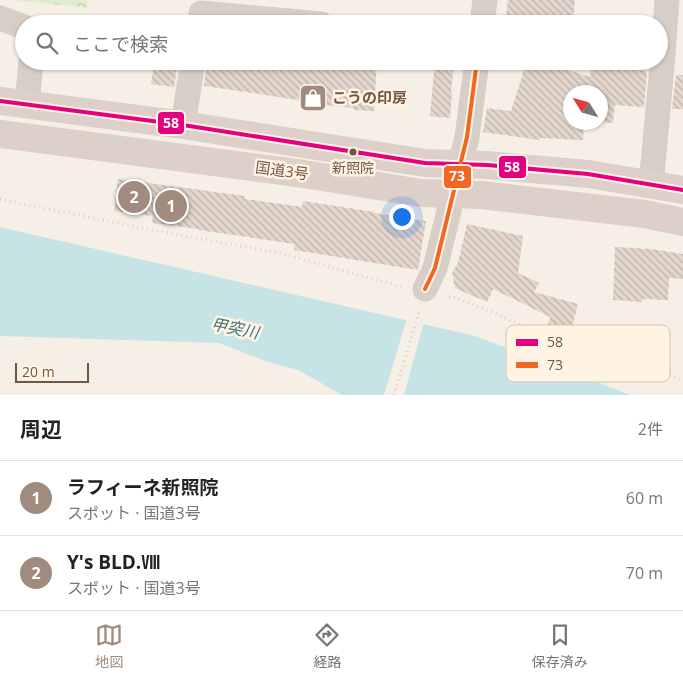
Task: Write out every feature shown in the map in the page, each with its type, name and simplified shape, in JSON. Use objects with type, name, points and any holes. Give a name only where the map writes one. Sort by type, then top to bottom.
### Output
[{"type":"highway","name":"国道3号","points":[[0,101],[183,125],[425,163],[487,165],[588,174],[683,190]]},
{"type":"highway","name":"国道3号","points":[[0,134],[304,174],[421,194],[490,196],[645,214],[683,222]]},
{"type":"street","points":[[483,15],[485,0]]},
{"type":"street","points":[[667,0],[668,15]]},
{"type":"street","points":[[202,15],[202,13],[224,15]]},
{"type":"street","points":[[0,18],[15,24]]},
{"type":"street","points":[[668,28],[669,56]]},
{"type":"street","points":[[26,105],[29,70]]},
{"type":"street","points":[[183,125],[192,70]]},
{"type":"street","points":[[425,289],[435,268],[467,137],[476,70]]},
{"type":"street","points":[[651,185],[667,70]]},
{"type":"path","points":[[0,198],[147,230],[280,253],[413,290],[425,289],[469,302],[522,325]]},
{"type":"path","points":[[394,395],[425,289]]},
{"type":"path","points":[[670,376],[683,380]]},
{"type":"green space","points":[[14,0],[87,0],[88,8]]},
{"type":"water","name":"甲突川","points":[[0,227],[475,336],[506,348],[506,382],[597,382],[631,395],[342,395],[298,370],[271,363],[219,343],[0,336]]},
{"type":"pier","points":[[407,318],[424,322],[404,395],[384,395]]},
{"type":"building","points":[[508,0],[575,0],[574,15],[506,15]]},
{"type":"building","points":[[153,70],[177,70],[174,87],[151,84]]},
{"type":"building","points":[[206,70],[376,70],[374,111],[303,103],[303,101],[204,86]]},
{"type":"building","points":[[434,70],[453,70],[450,118],[430,116]]},
{"type":"building","points":[[524,70],[568,70],[590,77],[591,70],[646,70],[647,72],[644,107],[615,105],[613,123],[608,123],[608,85],[563,85],[563,130],[584,130],[583,140],[540,138],[540,140],[483,132],[487,108],[511,111]]},
{"type":"building","points":[[676,75],[683,75],[683,109],[672,109]]},
{"type":"building","points":[[118,179],[245,196],[245,199],[302,207],[303,201],[426,221],[418,270],[294,250],[295,244],[152,223],[153,216],[114,211]]},
{"type":"building","points":[[467,224],[523,236],[518,273],[539,283],[534,292],[578,304],[573,325],[548,325],[550,317],[493,289],[487,302],[455,288],[452,273],[458,263]]},
{"type":"building","points":[[615,247],[651,249],[683,254],[683,279],[669,278],[668,300],[642,299],[642,302],[613,300]]},
{"type":"transit line","name":"73","points":[[425,289],[435,268],[467,137],[476,70]]},
{"type":"transit line","name":"58","points":[[0,101],[183,125],[425,163],[487,165],[588,174],[683,190]]},
{"type":"place","name":"こうの印房","points":[[313,98]]},
{"type":"place","name":"新照院","points":[[353,152]]},
{"type":"place","name":"Y's BLD.Ⅷ","points":[[134,197]]},
{"type":"place","name":"ラフィーネ新照院","points":[[171,206]]}]
